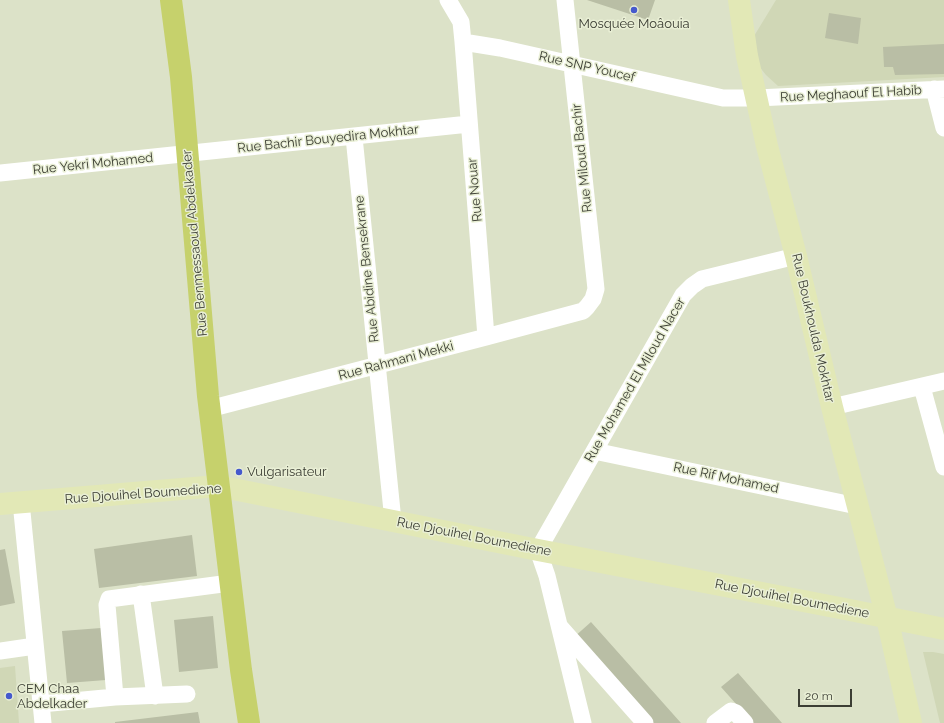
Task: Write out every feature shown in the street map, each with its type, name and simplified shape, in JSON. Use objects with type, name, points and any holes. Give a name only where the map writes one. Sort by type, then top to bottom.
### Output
[{"type":"main road","name":"Rue Benmessaoud Abdelkader","points":[[171,0],[180,77],[209,410],[248,723]]},
{"type":"main road","name":"Rue Boukhoulda Mokhtar","points":[[739,0],[747,56],[767,146],[796,256],[832,408],[887,618],[912,723]]},
{"type":"main road","points":[[744,36],[755,0]]},
{"type":"main road","name":"Rue Djouihel Boumediene","points":[[10,503],[218,486],[538,550],[845,609],[944,630]]},
{"type":"street","points":[[448,0],[461,22],[463,42]]},
{"type":"street","name":"Rue Miloud Bachir","points":[[566,0],[596,289],[593,299],[583,311]]},
{"type":"street","name":"Rue SNP Youcef","points":[[463,42],[500,48],[723,98],[757,98]]},
{"type":"street","name":"Rue Nouar","points":[[463,42],[486,337]]},
{"type":"street","points":[[939,89],[944,128]]},
{"type":"street","name":"Rue Meghaouf El Habib","points":[[757,98],[939,89]]},
{"type":"street","name":"Rue Bachir Bouyedira Mokhtar","points":[[187,154],[469,124]]},
{"type":"street","name":"Rue Abidine Bensekrane","points":[[354,136],[393,521]]},
{"type":"street","name":"Rue Yekri Mohamed","points":[[0,173],[187,154]]},
{"type":"street","name":"Rue Mohamed El Miloud Nacer","points":[[538,550],[683,295],[702,278],[796,256]]},
{"type":"street","name":"Rue Rahmani Mekki","points":[[209,410],[583,311]]},
{"type":"street","points":[[832,408],[944,381]]},
{"type":"street","points":[[922,387],[944,467]]},
{"type":"street","name":"Rue Rif Mohamed","points":[[594,451],[857,506]]},
{"type":"street","points":[[10,503],[35,646],[43,723]]},
{"type":"street","points":[[538,550],[547,576],[583,723]]},
{"type":"street","points":[[115,697],[107,602],[111,598],[230,583]]},
{"type":"street","points":[[140,594],[155,696]]},
{"type":"street","points":[[559,626],[645,723]]},
{"type":"street","points":[[0,651],[35,646]]},
{"type":"street","points":[[41,704],[115,697],[187,694]]},
{"type":"street","points":[[715,723],[731,711],[736,712],[746,723]]},
{"type":"shaded area","points":[[776,0],[944,0],[944,77],[778,86],[766,75],[754,60],[751,41]]},
{"type":"shaded area","points":[[923,652],[944,654],[944,723],[940,723]]},
{"type":"shaded area","name":"CEM Chaa Abdelkader","points":[[15,666],[19,723],[0,723],[0,668]]},
{"type":"building","name":"Mosquée Moâouia","points":[[587,0],[655,0],[648,20]]},
{"type":"building","points":[[829,13],[861,18],[858,44],[825,38]]},
{"type":"building","points":[[944,44],[944,74],[895,75],[893,67],[884,67],[883,47]]},
{"type":"building","points":[[192,535],[197,576],[99,588],[94,549]]},
{"type":"building","points":[[5,549],[15,603],[0,606],[0,550]]},
{"type":"building","points":[[213,616],[218,668],[179,672],[174,620]]},
{"type":"building","points":[[591,622],[681,723],[649,723],[573,638]]},
{"type":"building","points":[[101,628],[106,680],[67,683],[62,631]]},
{"type":"building","points":[[738,673],[782,723],[753,723],[721,687]]},
{"type":"building","points":[[198,712],[200,723],[115,723],[115,722]]},
{"type":"place","name":"Mosquée Moâouia","points":[[634,10]]},
{"type":"place","name":"Vulgarisateur","points":[[239,472]]},
{"type":"place","name":"CEM Chaa Abdelkader","points":[[9,696]]}]
